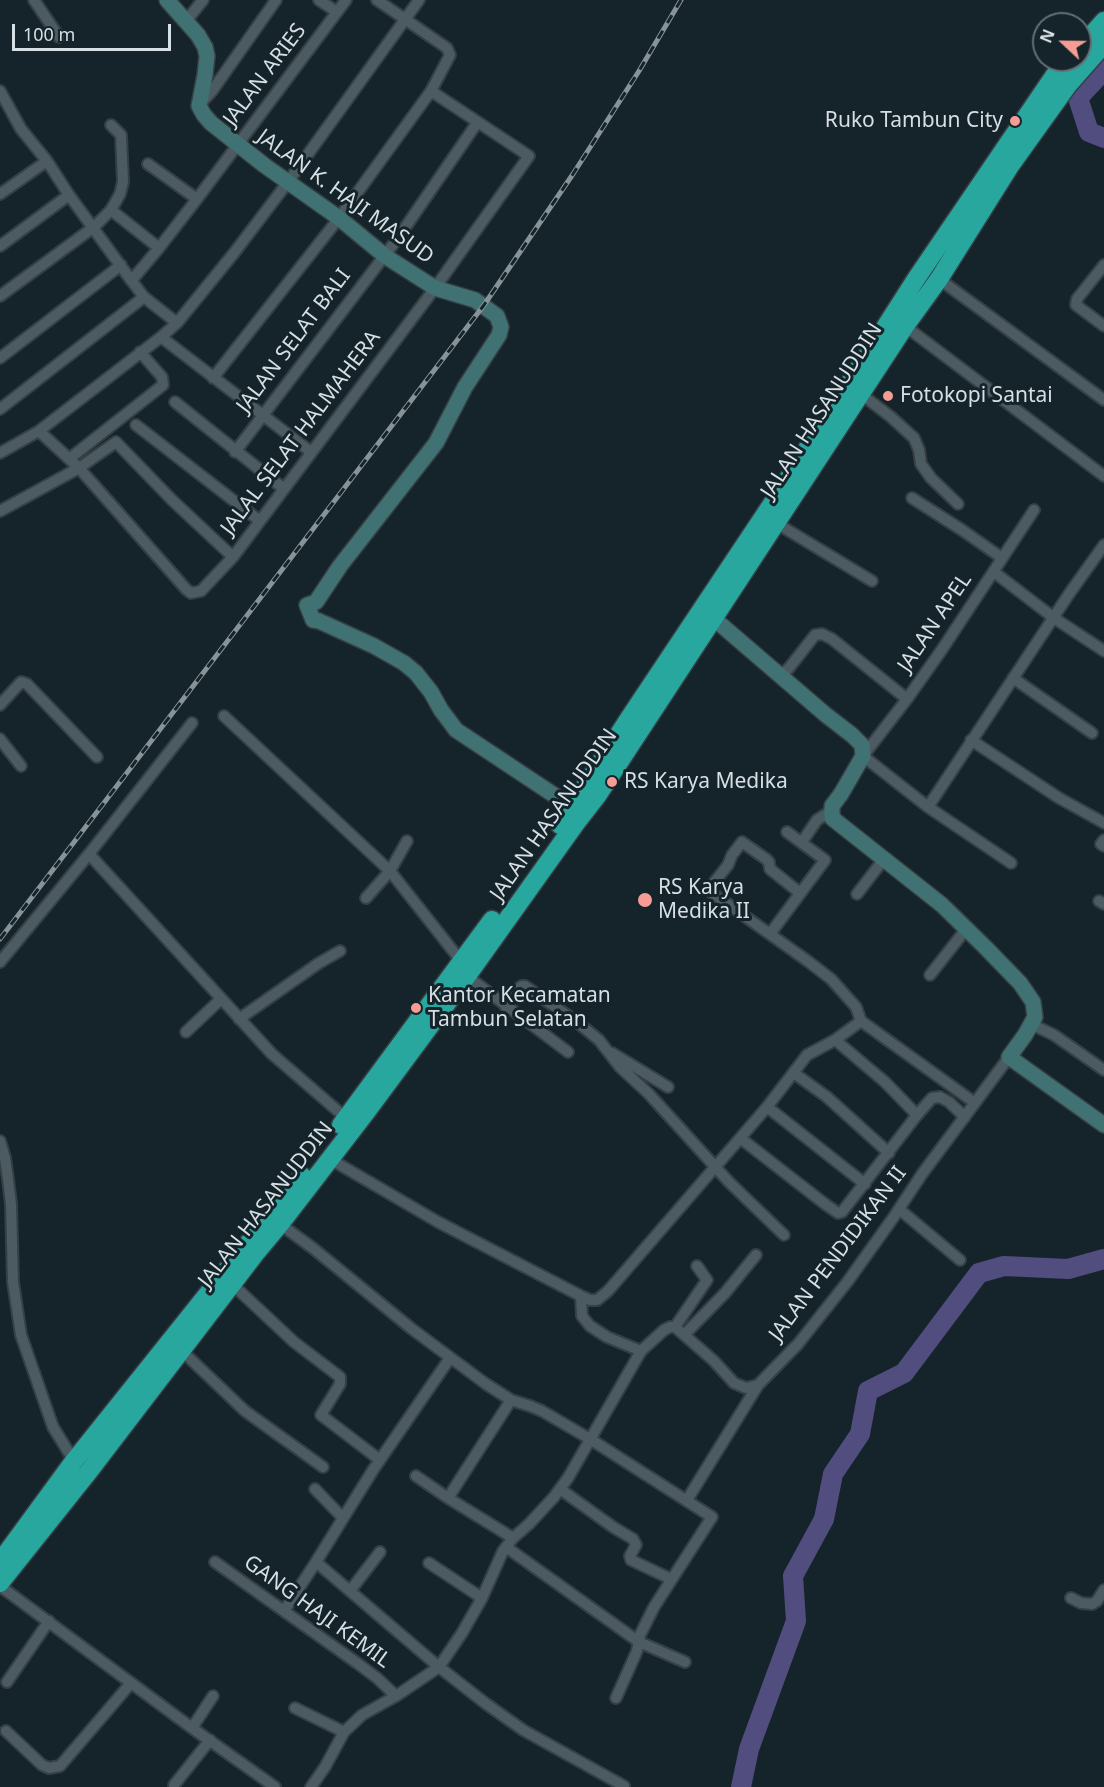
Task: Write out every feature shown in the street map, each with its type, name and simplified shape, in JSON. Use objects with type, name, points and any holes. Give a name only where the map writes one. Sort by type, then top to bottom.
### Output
[{"type":"highway","points":[[1092,34],[1104,21]]},
{"type":"highway","name":"JALAN HASANUDDIN","points":[[708,613],[776,523],[905,326],[943,282],[1021,150],[1068,85],[1104,44]]},
{"type":"highway","name":"JALAN HASANUDDIN","points":[[0,1585],[330,1159],[574,816],[603,788],[772,504],[916,279],[1058,72]]},
{"type":"highway","name":"JALAN HASANUDDIN","points":[[0,1562],[74,1461],[321,1153],[464,968]]},
{"type":"street","points":[[34,0],[60,37]]},
{"type":"street","points":[[167,0],[203,42],[207,56],[199,106]]},
{"type":"street","points":[[186,21],[203,0]]},
{"type":"street","points":[[199,106],[276,0]]},
{"type":"street","points":[[319,0],[337,12]]},
{"type":"street","name":"JALAN ARIES","points":[[132,280],[197,199],[346,0]]},
{"type":"street","points":[[213,378],[339,218],[431,91],[450,55],[447,48],[377,0]]},
{"type":"street","points":[[0,453],[39,431],[161,337],[177,322],[288,182],[419,0]]},
{"type":"street","points":[[0,91],[21,129],[47,161],[69,195],[144,297],[177,322]]},
{"type":"street","points":[[431,91],[477,123]]},
{"type":"street","name":"JALAN K. HAJI MASUD","points":[[199,106],[204,116],[237,145],[339,218],[385,256],[435,288],[480,302],[497,316],[501,327],[500,335],[465,387],[436,443],[340,566],[316,602],[307,605],[313,620],[320,621],[374,646],[404,663],[416,673],[431,692],[456,730],[548,790],[574,816]]},
{"type":"street","name":"JALAN SELAT BALI","points":[[235,452],[385,256],[477,123]]},
{"type":"street","name":"JALAL SELAT HALMAHERA","points":[[79,468],[186,590],[191,593],[201,591],[260,521],[435,288],[529,156],[477,123]]},
{"type":"street","points":[[0,296],[94,227],[111,210],[120,194],[123,182],[121,135],[111,125]]},
{"type":"street","points":[[0,194],[47,161]]},
{"type":"street","points":[[148,164],[197,199]]},
{"type":"street","points":[[0,246],[69,195]]},
{"type":"street","points":[[111,210],[159,248]]},
{"type":"street","points":[[0,358],[121,265]]},
{"type":"street","points":[[1104,265],[1077,299],[1076,304],[1104,326]]},
{"type":"street","points":[[943,282],[1104,400]]},
{"type":"street","points":[[0,410],[144,297]]},
{"type":"street","points":[[905,326],[1104,476]]},
{"type":"street","points":[[161,337],[311,452]]},
{"type":"street","points":[[69,459],[163,385],[162,378],[140,352]]},
{"type":"street","points":[[861,394],[914,438],[921,464],[931,478],[958,504]]},
{"type":"street","points":[[175,402],[284,489]]},
{"type":"street","points":[[136,425],[260,521]]},
{"type":"street","points":[[39,431],[79,468]]},
{"type":"street","points":[[0,511],[79,468],[116,442],[232,557]]},
{"type":"street","points":[[912,498],[1002,558]]},
{"type":"street","name":"JALAN APEL","points":[[863,756],[907,699],[1034,510]]},
{"type":"street","points":[[776,523],[872,581]]},
{"type":"street","points":[[928,807],[1104,545]]},
{"type":"street","points":[[994,572],[1054,618],[1104,651]]},
{"type":"street","points":[[708,613],[780,677],[852,735],[861,746],[863,756],[928,807],[1011,863]]},
{"type":"street","points":[[780,677],[815,635],[822,634],[832,639],[907,699]]},
{"type":"street","points":[[1013,678],[1092,733]]},
{"type":"street","points":[[0,705],[21,682],[27,684],[97,757]]},
{"type":"street","points":[[224,716],[390,870],[464,968],[505,1006],[568,1053]]},
{"type":"street","points":[[0,962],[192,723]]},
{"type":"street","points":[[0,739],[21,766]]},
{"type":"street","points":[[971,740],[1059,798],[1104,823]]},
{"type":"street","points":[[863,756],[832,806],[832,818],[942,905],[967,928],[1028,994],[1035,1008],[1035,1017],[1009,1057],[1104,1125]]},
{"type":"street","points":[[802,842],[817,820],[831,811]]},
{"type":"street","points":[[770,934],[825,860],[787,832]]},
{"type":"street","points":[[1104,840],[1101,844],[1104,846]]},
{"type":"street","points":[[366,898],[390,870],[407,841]]},
{"type":"street","points":[[800,893],[770,869],[769,862],[742,842],[726,868],[708,890],[810,962],[831,979],[856,1007],[861,1021],[975,1103]]},
{"type":"street","points":[[89,854],[272,1054],[346,1118]]},
{"type":"street","points":[[857,894],[884,859]]},
{"type":"street","points":[[930,975],[967,928]]},
{"type":"street","points":[[239,1018],[340,951]]},
{"type":"street","points":[[505,1006],[519,988],[525,986],[599,1040],[620,1067],[649,1094],[715,1167],[784,1235]]},
{"type":"street","points":[[186,1032],[221,999]]},
{"type":"street","points":[[330,1159],[438,1222],[581,1296],[597,1300],[608,1291],[767,1107],[807,1055],[835,1040],[861,1021]]},
{"type":"street","points":[[1028,1029],[1054,1035],[1104,1070]]},
{"type":"street","points":[[1028,1029],[1024,1050],[1031,1073]]},
{"type":"street","points":[[840,1044],[885,1082],[917,1115]]},
{"type":"street","points":[[610,1052],[668,1087]]},
{"type":"street","name":"JALAN PENDIDIKAN II","points":[[687,1500],[758,1385],[798,1344],[818,1319],[1009,1057]]},
{"type":"street","points":[[798,1076],[827,1097],[889,1153]]},
{"type":"street","points":[[744,1141],[838,1213],[842,1212],[865,1184],[932,1098],[940,1097],[949,1102],[965,1117]]},
{"type":"street","points":[[771,1110],[865,1184]]},
{"type":"street","points":[[0,1141],[5,1158],[11,1204],[12,1282],[21,1335],[53,1427],[74,1461]]},
{"type":"street","points":[[899,1209],[960,1260]]},
{"type":"street","points":[[280,1224],[478,1379],[511,1400],[530,1406],[590,1439],[712,1517],[671,1579],[640,1635],[637,1651],[616,1698]]},
{"type":"street","points":[[685,1334],[725,1293],[756,1255]]},
{"type":"street","points":[[697,1266],[707,1280],[725,1293]]},
{"type":"street","points":[[675,1327],[707,1280]]},
{"type":"street","points":[[232,1284],[294,1342],[340,1377],[340,1384],[321,1415],[380,1460]]},
{"type":"street","points":[[581,1296],[582,1316],[590,1326],[607,1337],[641,1351]]},
{"type":"street","points":[[311,1787],[344,1732],[362,1715],[396,1696],[439,1667],[482,1598],[506,1547],[560,1489],[641,1351],[664,1330],[675,1327],[685,1334],[734,1383],[746,1388],[758,1385]]},
{"type":"street","points":[[181,1350],[245,1411],[323,1467]]},
{"type":"street","points":[[284,1611],[380,1460],[450,1358]]},
{"type":"street","points":[[448,1498],[511,1400]]},
{"type":"street","points":[[416,1476],[513,1538]]},
{"type":"street","points":[[315,1489],[343,1518]]},
{"type":"street","points":[[560,1489],[633,1539],[636,1545],[630,1556],[631,1560],[671,1579]]},
{"type":"street","points":[[506,1547],[639,1642],[685,1662]]},
{"type":"street","points":[[350,1591],[380,1552]]},
{"type":"street","name":"GANG HAJI KEMIL","points":[[215,1562],[377,1678],[396,1696]]},
{"type":"street","points":[[316,1562],[439,1667],[523,1731],[624,1786]]},
{"type":"street","points":[[429,1563],[482,1598]]},
{"type":"street","points":[[0,1585],[275,1787]]},
{"type":"street","points":[[1071,1598],[1081,1603],[1092,1604],[1097,1601],[1104,1590]]},
{"type":"street","points":[[7,1682],[49,1622]]},
{"type":"street","points":[[6,1731],[42,1765],[49,1768],[60,1766],[131,1683]]},
{"type":"street","points":[[192,1728],[213,1696]]},
{"type":"street","points":[[295,1708],[344,1732]]},
{"type":"street","points":[[174,1785],[210,1740]]},
{"type":"waterway","points":[[1104,70],[1078,98],[1089,132],[1104,138]]},
{"type":"waterway","points":[[741,1787],[749,1749],[796,1621],[793,1576],[824,1519],[833,1474],[860,1434],[868,1391],[904,1373],[979,1273],[1004,1266],[1068,1269],[1104,1259]]},
{"type":"railway","points":[[0,939],[484,305],[573,174],[681,0]]},
{"type":"place","name":"Ruko Tambun City","points":[[1015,121]]},
{"type":"place","name":"Fotokopi Santai","points":[[888,396]]},
{"type":"place","name":"RS Karya Medika","points":[[612,782]]},
{"type":"place","name":"RS Karya Medika II","points":[[645,900]]},
{"type":"place","name":"Kantor Kecamatan Tambun Selatan","points":[[416,1008]]}]
